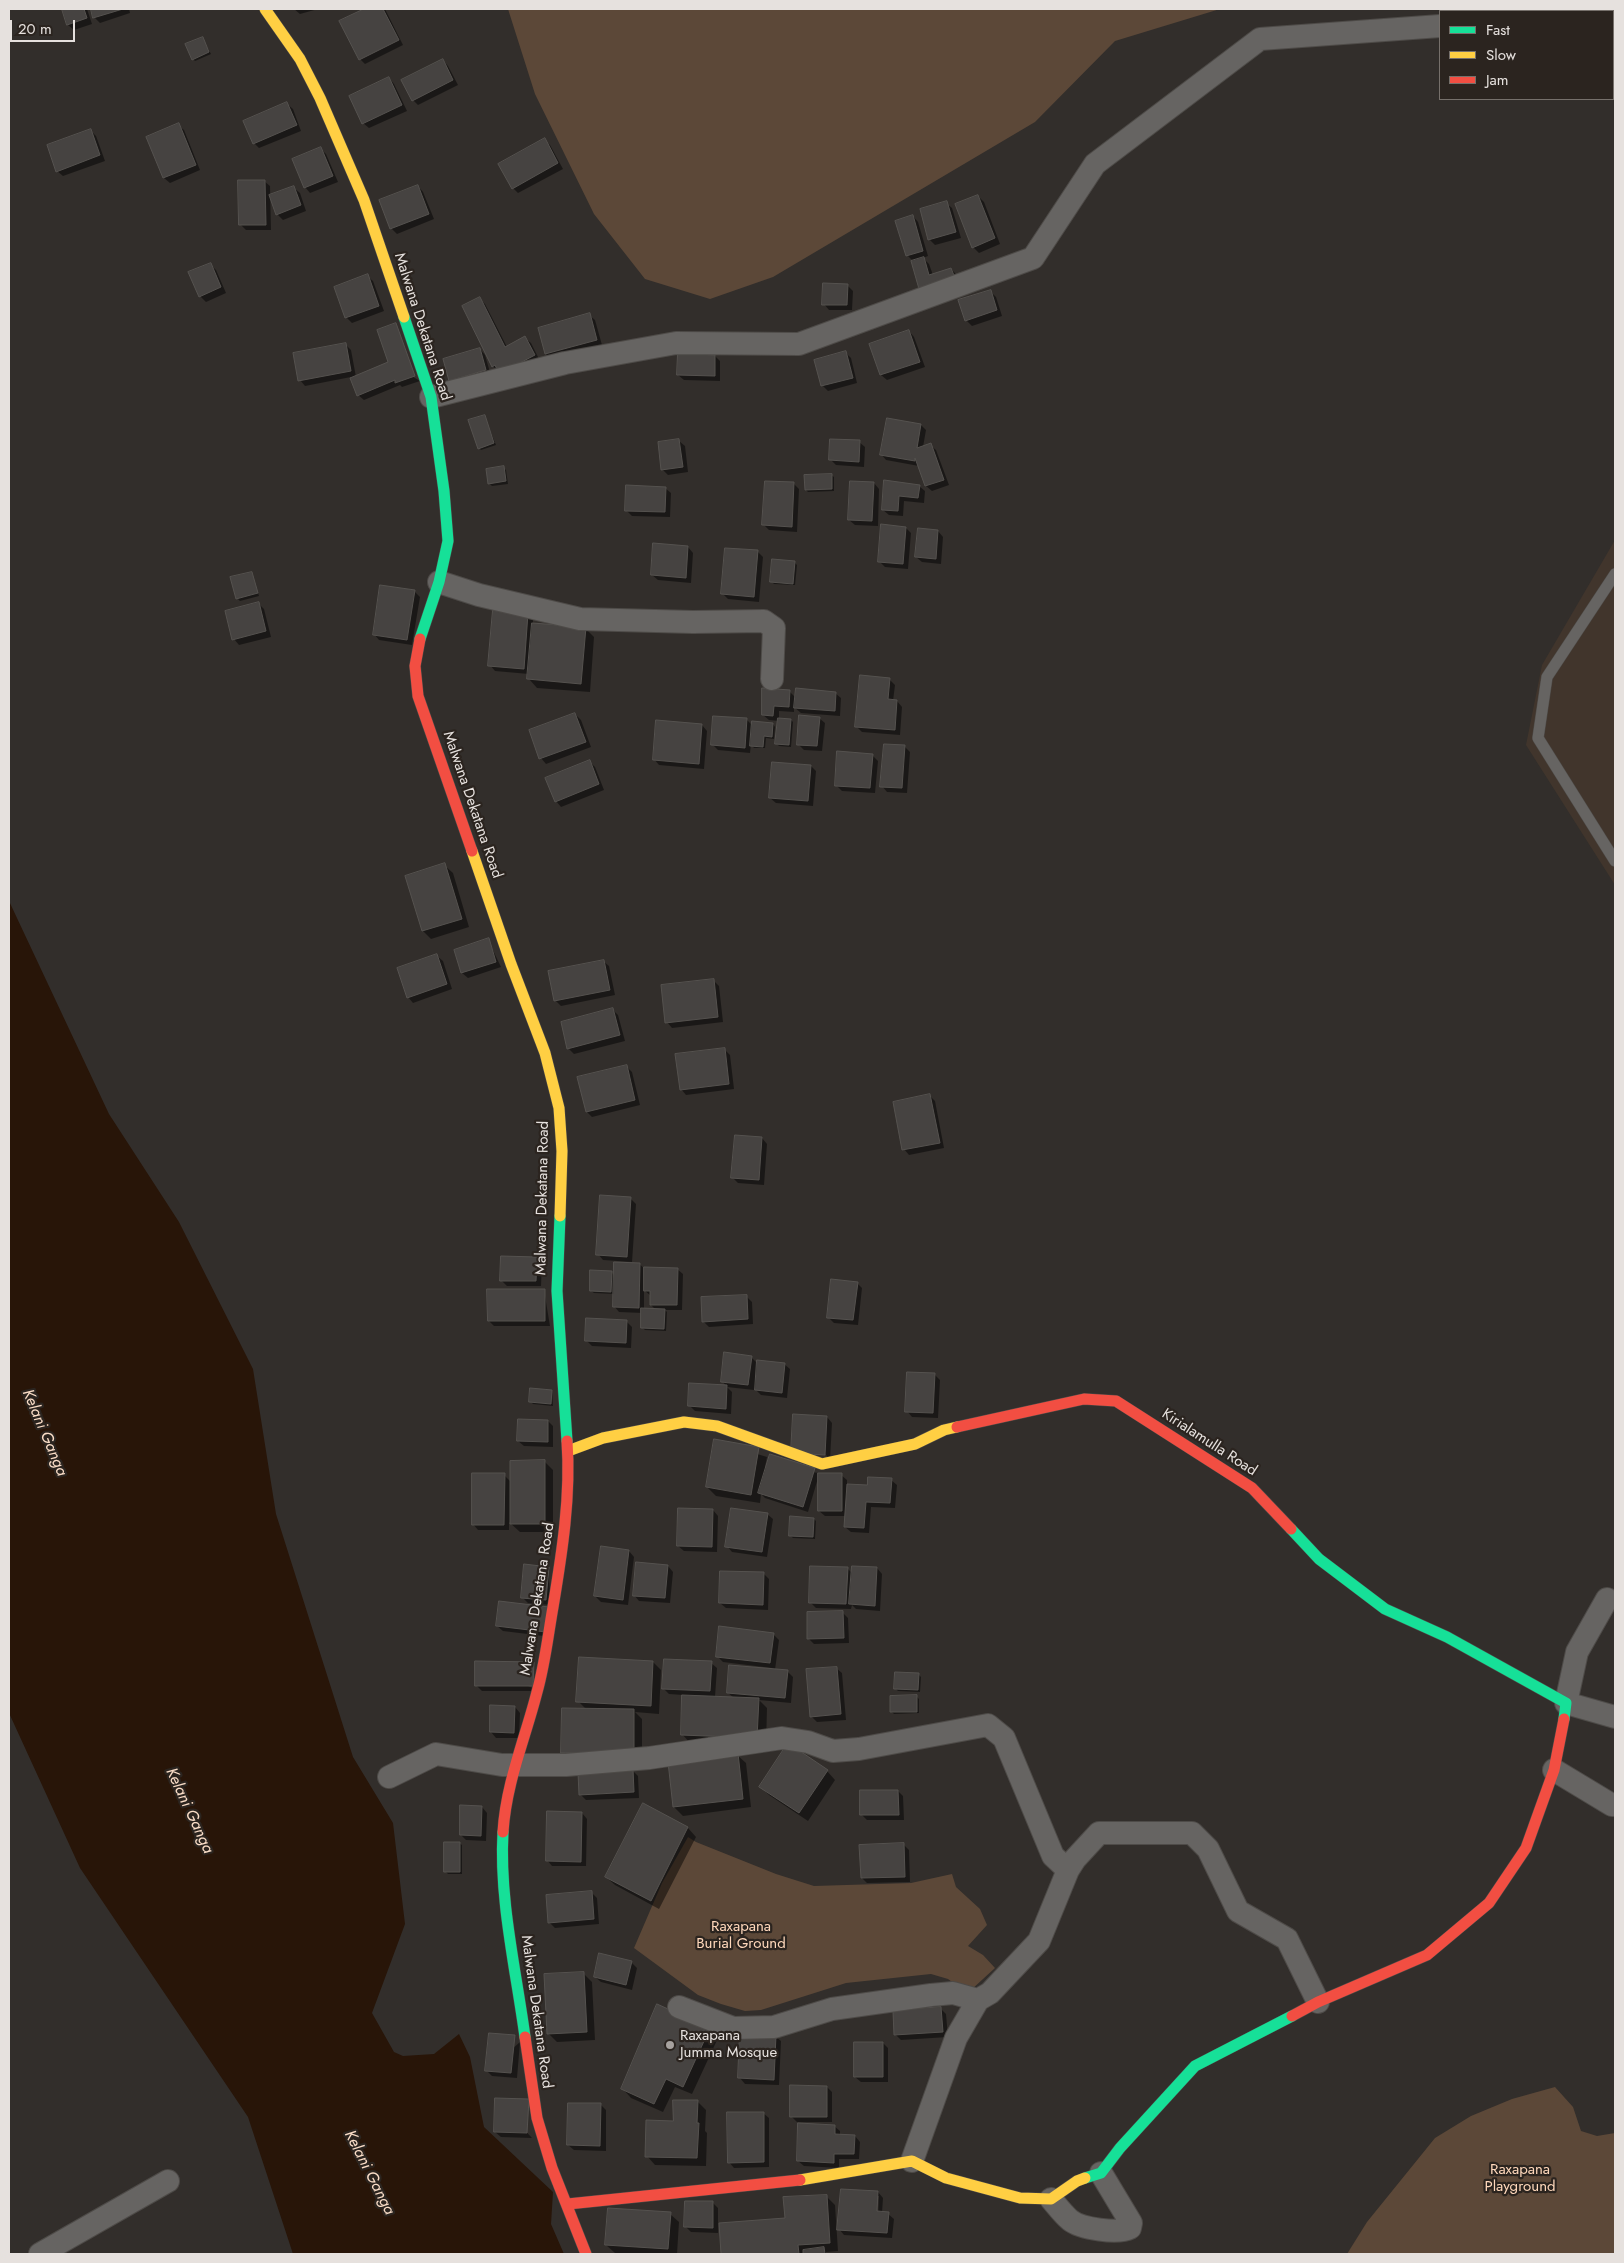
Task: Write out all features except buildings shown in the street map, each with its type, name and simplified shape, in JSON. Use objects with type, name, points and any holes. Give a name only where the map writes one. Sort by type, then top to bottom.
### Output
[{"type":"street","name":"Malwana Dekatana Road","points":[[265,9],[300,59],[308,74],[357,183],[431,397],[444,491],[448,540],[439,582],[418,644],[415,666],[418,696],[511,964],[545,1053],[559,1108],[562,1151],[557,1291],[568,1451],[566,1515],[559,1576],[542,1674],[528,1728],[515,1764],[504,1817],[502,1849],[507,1910],[537,2118],[552,2168],[568,2204],[586,2254]]},
{"type":"street","points":[[431,397],[489,384],[565,363],[676,343],[799,344],[1033,258],[1095,164],[1260,39],[1439,26]]},
{"type":"street","points":[[439,582],[580,619],[693,622],[764,621],[774,628],[772,678]]},
{"type":"street","name":"Kirialamulla Road","points":[[568,1451],[603,1438],[684,1422],[717,1426],[822,1464],[915,1444],[944,1430],[1084,1399],[1116,1401],[1252,1488],[1319,1559],[1385,1609],[1447,1637],[1566,1703]]},
{"type":"street","points":[[568,2204],[778,2184],[912,2161],[946,2178],[1020,2198],[1051,2199],[1077,2182],[1101,2173],[1120,2148],[1195,2066],[1318,2002],[1427,1955],[1489,1903],[1526,1848],[1554,1770],[1563,1730],[1566,1703],[1578,1652],[1607,1599]]},
{"type":"street","points":[[1566,1703],[1615,1716]]},
{"type":"street","points":[[389,1777],[436,1754],[502,1764],[566,1765],[649,1758],[782,1738],[808,1742],[833,1750],[859,1749],[988,1725],[1004,1738],[1053,1856],[1068,1870]]},
{"type":"street","points":[[1554,1770],[1612,1805]]},
{"type":"street","points":[[912,2161],[956,2038],[978,2000],[990,1993],[1039,1941],[1068,1870],[1075,1859],[1099,1833],[1192,1833],[1208,1849],[1238,1912],[1287,1939],[1318,2002]]},
{"type":"street","points":[[679,2008],[733,2028],[774,2027],[832,2009],[931,1995],[953,1993],[978,2000]]},
{"type":"street","points":[[1051,2199],[1071,2221],[1094,2229],[1124,2231],[1130,2228],[1131,2222],[1101,2173]]},
{"type":"street","points":[[40,2254],[168,2181]]},
{"type":"lane","points":[[1615,574],[1547,677],[1538,738],[1612,848],[1615,861]]},
{"type":"shaded area","points":[[1615,540],[1615,885],[1526,745],[1542,665]]},
{"type":"green space","points":[[508,9],[1220,9],[1115,41],[1035,122],[773,277],[710,299],[645,279],[594,214],[535,94]]},
{"type":"green space","name":"Raxapana Burial Ground","points":[[688,1837],[696,1842],[776,1874],[814,1886],[911,1883],[952,1874],[956,1887],[980,1909],[987,1925],[968,1946],[983,1955],[995,1968],[971,1990],[959,1987],[948,1979],[931,1974],[846,1983],[761,2010],[745,2011],[698,1995],[634,1948],[662,1883]]},
{"type":"green space","name":"Raxapana Playground","points":[[1555,2087],[1573,2107],[1581,2131],[1597,2136],[1615,2133],[1615,2254],[1347,2254],[1367,2222],[1435,2138],[1471,2116],[1512,2099]]},
{"type":"water","name":"Kelani Ganga","points":[[9,901],[109,1114],[179,1222],[253,1369],[276,1514],[353,1757],[393,1823],[405,1924],[372,2013],[394,2052],[403,2056],[434,2054],[459,2034],[470,2057],[484,2127],[553,2192],[551,2224],[564,2254],[293,2254],[248,2117],[80,1868],[9,1713]]},
{"type":"traffic: fast","points":[[404,317],[431,397],[444,491],[448,541],[439,582],[420,639]]},
{"type":"traffic: fast","points":[[560,1216],[557,1291],[567,1441]]},
{"type":"traffic: fast","points":[[1291,1529],[1319,1559],[1385,1609],[1447,1637],[1566,1703],[1564,1719]]},
{"type":"traffic: fast","points":[[503,1832],[503,1883],[525,2037]]},
{"type":"traffic: fast","points":[[1085,2178],[1101,2173],[1120,2148],[1195,2066],[1292,2016]]},
{"type":"traffic: slow","points":[[265,9],[300,59],[320,98],[364,200],[404,317]]},
{"type":"traffic: slow","points":[[472,851],[511,964],[545,1053],[559,1108],[562,1151],[560,1216]]},
{"type":"traffic: slow","points":[[568,1451],[603,1438],[684,1422],[717,1426],[822,1464],[915,1444],[944,1430],[957,1427]]},
{"type":"traffic: slow","points":[[800,2180],[912,2161],[946,2178],[1020,2198],[1051,2199],[1077,2181],[1085,2178]]},
{"type":"traffic: jam","points":[[420,639],[415,666],[418,696],[472,851]]},
{"type":"traffic: jam","points":[[957,1427],[1084,1399],[1116,1401],[1252,1488],[1291,1529]]},
{"type":"traffic: jam","points":[[503,1832],[512,1779],[542,1671],[560,1566],[567,1503],[567,1441]]},
{"type":"traffic: jam","points":[[1292,2016],[1318,2002],[1427,1955],[1489,1903],[1526,1848],[1554,1770],[1564,1719]]},
{"type":"traffic: jam","points":[[525,2037],[537,2118],[552,2168],[586,2254]]},
{"type":"traffic: jam","points":[[568,2204],[800,2180]]},
{"type":"place","name":"Raxapana Jumma Mosque","points":[[670,2045]]}]
